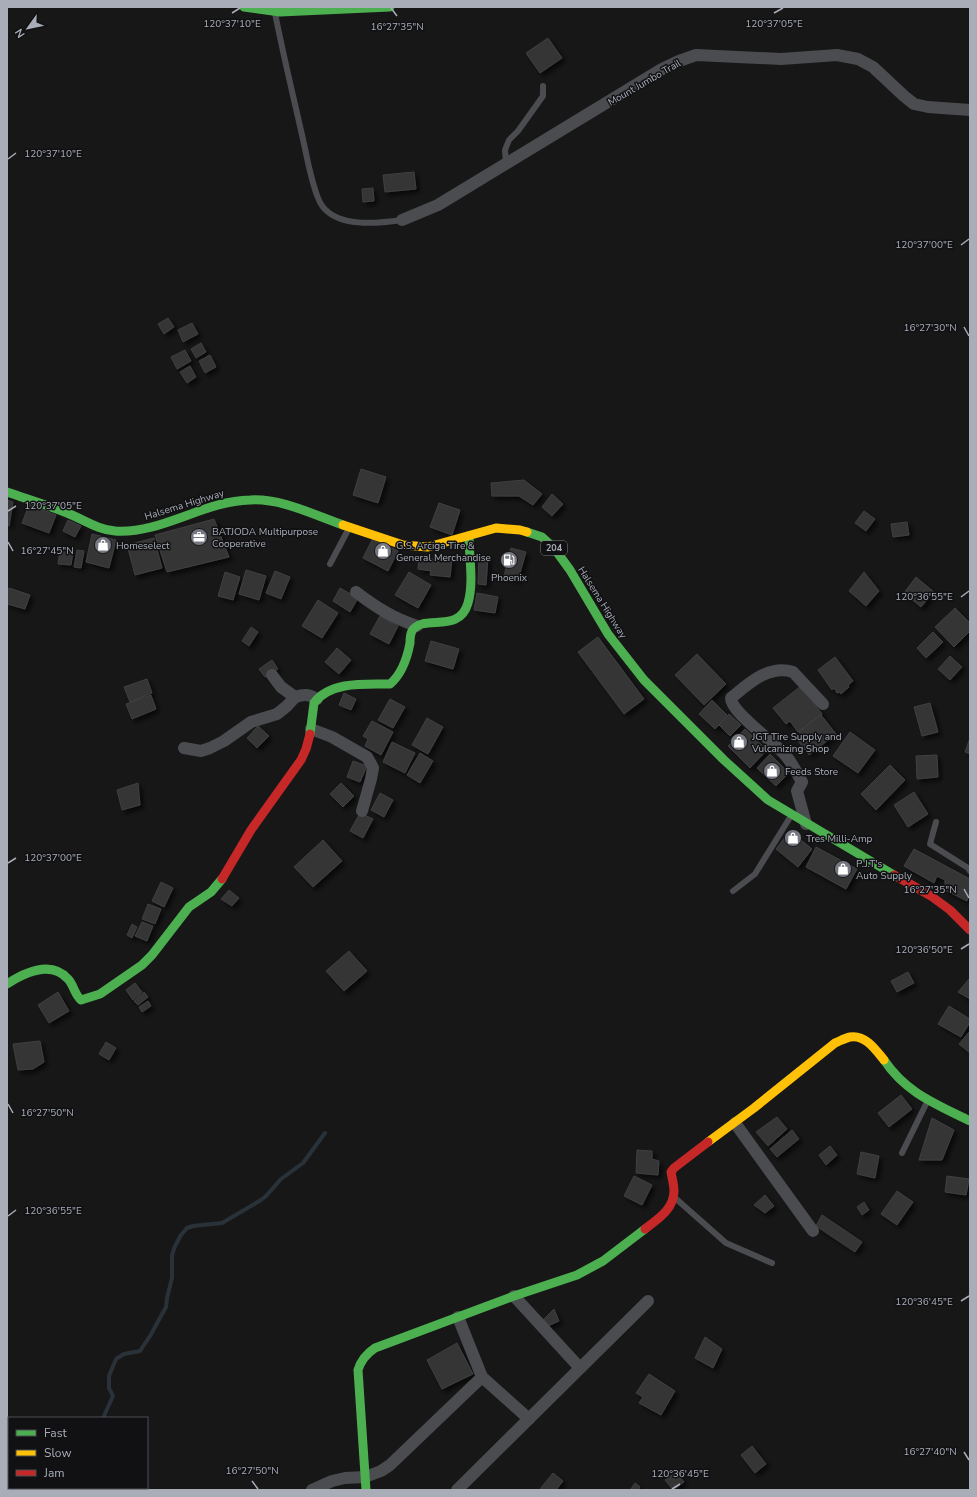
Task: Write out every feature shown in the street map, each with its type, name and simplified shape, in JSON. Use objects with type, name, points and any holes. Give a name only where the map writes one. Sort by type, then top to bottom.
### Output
[{"type":"main road","points":[[244,7],[275,11],[303,12],[390,7]]},
{"type":"main road","name":"Halsema Highway","points":[[7,492],[109,530],[119,531],[137,530],[227,502],[245,499],[286,505],[389,541],[417,547],[428,547],[496,528],[507,528],[542,537],[554,548],[570,570],[608,634],[625,657],[644,680],[724,760],[768,800],[806,825],[931,896],[950,910],[970,930]]},
{"type":"main road","points":[[7,984],[32,972],[52,970],[61,974],[68,980],[76,996],[81,1000],[100,994],[142,965],[152,955],[189,907],[211,892],[220,883],[251,830],[301,760],[306,749],[311,729],[314,703],[317,699],[325,693],[341,687],[364,684],[390,684],[399,676],[404,664],[412,631],[417,626],[427,623],[444,623],[452,621],[464,613],[468,605],[470,588],[469,536]]},
{"type":"main road","points":[[366,1490],[358,1370],[360,1362],[366,1354],[375,1348],[514,1296],[577,1275],[603,1261],[665,1213],[670,1204],[674,1191],[671,1172],[674,1168],[735,1123],[835,1043],[848,1037],[857,1036],[865,1040],[877,1052],[894,1074],[911,1089],[928,1100],[970,1121]]},
{"type":"street","name":"Mount Jumbo Trail","points":[[402,220],[438,205],[662,69],[696,55],[781,59],[837,55],[858,59],[874,67],[914,104],[928,107],[970,110]]},
{"type":"street","points":[[356,592],[380,610],[401,621],[417,626]]},
{"type":"street","points":[[806,825],[797,791],[802,782],[795,769],[786,756],[770,740],[750,724],[733,706],[731,698],[762,675],[770,672],[787,670],[793,672],[823,704]]},
{"type":"street","points":[[272,675],[281,687],[295,697]]},
{"type":"street","points":[[184,748],[201,751],[210,748],[224,741],[251,722],[277,714],[295,697],[306,694],[317,699]]},
{"type":"street","points":[[311,729],[332,737],[367,757],[372,768],[371,779],[362,811]]},
{"type":"street","points":[[735,1123],[813,1231]]},
{"type":"street","points":[[514,1296],[580,1368]]},
{"type":"street","points":[[457,1490],[648,1302]]},
{"type":"street","points":[[458,1317],[482,1377],[529,1419]]},
{"type":"street","points":[[312,1490],[332,1481],[345,1478],[365,1477],[381,1471],[390,1465],[482,1377]]},
{"type":"lane","points":[[275,11],[309,170],[318,199],[328,212],[336,217],[348,221],[376,224],[402,220]]},
{"type":"lane","points":[[506,164],[505,150],[509,140],[518,131],[543,96],[542,86]]},
{"type":"lane","points":[[171,520],[174,530]]},
{"type":"lane","points":[[330,564],[350,527]]},
{"type":"lane","points":[[732,890],[755,874],[791,815]]},
{"type":"lane","points":[[936,822],[930,844],[962,864],[970,871]]},
{"type":"lane","points":[[902,1153],[928,1100]]},
{"type":"lane","points":[[673,1196],[726,1242],[772,1263]]},
{"type":"building","points":[[548,38],[562,58],[540,73],[526,53]]},
{"type":"building","points":[[414,172],[416,189],[385,192],[383,175]]},
{"type":"building","points":[[373,188],[374,201],[363,202],[362,189]]},
{"type":"building","points":[[168,318],[174,327],[164,334],[158,324]]},
{"type":"building","points":[[192,323],[198,334],[183,342],[178,330]]},
{"type":"building","points":[[201,343],[206,352],[196,358],[191,349]]},
{"type":"building","points":[[185,350],[191,361],[177,369],[171,357]]},
{"type":"building","points":[[210,355],[216,367],[205,373],[199,361]]},
{"type":"building","points":[[190,366],[196,377],[187,383],[180,372]]},
{"type":"building","points":[[361,469],[386,477],[378,503],[353,495]]},
{"type":"building","points":[[524,480],[542,494],[533,505],[519,496],[492,496],[491,483]]},
{"type":"building","points":[[552,494],[563,504],[552,516],[542,507]]},
{"type":"building","points":[[7,500],[13,502],[9,526],[7,525]]},
{"type":"building","points":[[439,503],[460,510],[452,535],[430,527]]},
{"type":"building","points":[[29,505],[56,515],[49,533],[22,523]]},
{"type":"building","points":[[864,511],[875,519],[866,531],[855,523]]},
{"type":"building","points":[[214,519],[229,557],[167,572],[155,535]]},
{"type":"building","points":[[68,520],[81,526],[75,537],[63,531]]},
{"type":"building","points":[[907,522],[909,535],[893,537],[891,524]]},
{"type":"building","points":[[92,534],[116,540],[109,568],[86,562]]},
{"type":"building","points":[[154,538],[162,568],[135,575],[127,545]]},
{"type":"building","points":[[373,538],[398,551],[388,571],[363,558]]},
{"type":"building","points":[[511,548],[526,552],[518,580],[504,576]]},
{"type":"building","points":[[60,550],[73,552],[71,565],[58,564]]},
{"type":"building","points":[[77,550],[84,551],[81,568],[74,567]]},
{"type":"building","points":[[479,556],[488,557],[486,585],[478,584]]},
{"type":"building","points":[[419,557],[440,560],[441,557],[452,558],[450,577],[430,575],[431,571],[418,569]]},
{"type":"building","points":[[246,570],[266,576],[259,600],[239,594]]},
{"type":"building","points":[[275,571],[290,577],[281,599],[266,593]]},
{"type":"building","points":[[225,572],[240,577],[233,600],[218,596]]},
{"type":"building","points":[[409,572],[431,585],[418,608],[395,595]]},
{"type":"building","points":[[864,572],[879,591],[866,606],[849,591]]},
{"type":"building","points":[[916,577],[934,592],[921,607],[904,593]]},
{"type":"building","points":[[9,588],[30,595],[25,609],[7,604],[7,592]]},
{"type":"building","points":[[340,588],[358,598],[350,612],[333,601]]},
{"type":"building","points":[[477,593],[498,597],[495,613],[474,610]]},
{"type":"building","points":[[318,600],[338,613],[322,638],[302,626]]},
{"type":"building","points":[[955,608],[970,623],[970,631],[954,647],[935,627]]},
{"type":"building","points":[[380,616],[398,626],[389,644],[370,634]]},
{"type":"building","points":[[251,627],[258,632],[249,646],[242,641]]},
{"type":"building","points":[[933,632],[943,642],[926,658],[917,648]]},
{"type":"building","points":[[598,637],[644,699],[624,714],[578,652]]},
{"type":"building","points":[[431,641],[459,649],[453,669],[425,661]]},
{"type":"building","points":[[337,648],[351,660],[339,674],[325,662]]},
{"type":"building","points":[[697,654],[726,684],[704,705],[675,675]]},
{"type":"building","points":[[950,656],[962,667],[950,680],[938,669]]},
{"type":"building","points":[[835,657],[853,681],[841,694],[839,692],[837,693],[834,688],[832,690],[818,670]]},
{"type":"building","points":[[272,660],[278,669],[265,677],[259,669]]},
{"type":"building","points":[[147,679],[152,693],[130,702],[124,687]]},
{"type":"building","points":[[801,686],[822,714],[798,732],[790,721],[786,724],[773,708]]},
{"type":"building","points":[[344,693],[356,699],[351,710],[339,705]]},
{"type":"building","points":[[151,695],[156,709],[132,719],[126,704]]},
{"type":"building","points":[[390,699],[405,707],[393,728],[378,720]]},
{"type":"building","points":[[712,700],[728,716],[715,729],[699,714]]},
{"type":"building","points":[[930,703],[938,732],[922,736],[914,707]]},
{"type":"building","points":[[729,714],[741,725],[730,736],[719,725]]},
{"type":"building","points":[[821,715],[836,734],[809,755],[798,741],[803,737],[799,732]]},
{"type":"building","points":[[427,718],[443,727],[428,754],[412,745]]},
{"type":"building","points":[[372,721],[393,732],[381,755],[365,746],[368,739],[363,736]]},
{"type":"building","points":[[258,726],[269,736],[257,748],[247,738]]},
{"type":"building","points":[[745,729],[767,750],[750,768],[728,746]]},
{"type":"building","points":[[850,732],[875,750],[858,773],[833,756]]},
{"type":"building","points":[[970,738],[970,754],[965,752]]},
{"type":"building","points":[[392,742],[415,753],[405,773],[383,762]]},
{"type":"building","points":[[420,753],[433,761],[420,783],[407,775]]},
{"type":"building","points":[[770,754],[789,773],[776,786],[757,768]]},
{"type":"building","points":[[937,755],[938,777],[917,779],[916,756]]},
{"type":"building","points":[[353,761],[367,766],[360,782],[347,777]]},
{"type":"building","points":[[890,765],[905,780],[876,810],[861,794]]},
{"type":"building","points":[[138,783],[140,805],[122,810],[117,790]]},
{"type":"building","points":[[341,783],[354,796],[343,807],[330,794]]},
{"type":"building","points":[[914,792],[928,814],[908,827],[894,805]]},
{"type":"building","points":[[380,793],[393,800],[384,817],[371,810]]},
{"type":"building","points":[[360,813],[373,819],[363,838],[350,831]]},
{"type":"building","points":[[790,831],[812,849],[798,867],[776,849]]},
{"type":"building","points":[[323,840],[342,861],[313,887],[294,867]]},
{"type":"building","points":[[816,847],[857,869],[846,889],[806,867]]},
{"type":"building","points":[[914,849],[970,879],[970,890],[967,901],[945,890],[945,880],[937,876],[934,883],[904,866]]},
{"type":"building","points":[[161,882],[173,888],[164,907],[152,901]]},
{"type":"building","points":[[229,890],[239,898],[232,906],[221,899]]},
{"type":"building","points":[[148,904],[161,909],[155,924],[142,919]]},
{"type":"building","points":[[142,922],[153,926],[147,941],[135,936]]},
{"type":"building","points":[[132,924],[137,927],[132,938],[127,935]]},
{"type":"building","points":[[349,951],[367,971],[344,991],[326,971]]},
{"type":"building","points":[[908,972],[914,983],[897,992],[891,981]]},
{"type":"building","points":[[970,978],[970,999],[958,992]]},
{"type":"building","points":[[135,983],[142,992],[133,1000],[126,990]]},
{"type":"building","points":[[58,992],[69,1011],[49,1023],[38,1005]]},
{"type":"building","points":[[144,992],[148,997],[138,1005],[134,1001]]},
{"type":"building","points":[[148,1001],[151,1006],[142,1012],[139,1007]]},
{"type":"building","points":[[949,1006],[970,1019],[970,1022],[961,1037],[938,1024]]},
{"type":"building","points":[[970,1031],[970,1053],[959,1044]]},
{"type":"building","points":[[40,1041],[44,1062],[33,1069],[18,1070],[13,1044]]},
{"type":"building","points":[[106,1042],[116,1048],[109,1060],[99,1054]]},
{"type":"building","points":[[901,1095],[912,1109],[889,1127],[878,1113]]},
{"type":"building","points":[[777,1117],[787,1129],[768,1146],[756,1132]]},
{"type":"building","points":[[932,1118],[954,1130],[942,1160],[919,1160]]},
{"type":"building","points":[[792,1130],[799,1139],[777,1157],[770,1149]]},
{"type":"building","points":[[830,1146],[837,1155],[826,1165],[819,1155]]},
{"type":"building","points":[[637,1150],[652,1151],[652,1159],[659,1161],[658,1175],[636,1173]]},
{"type":"building","points":[[861,1152],[879,1156],[875,1178],[857,1174]]},
{"type":"building","points":[[634,1176],[652,1185],[642,1205],[624,1196]]},
{"type":"building","points":[[947,1176],[969,1179],[966,1195],[945,1192]]},
{"type":"building","points":[[897,1191],[913,1202],[897,1225],[881,1214]]},
{"type":"building","points":[[765,1195],[774,1206],[765,1213],[754,1205]]},
{"type":"building","points":[[864,1202],[869,1210],[862,1215],[857,1207]]},
{"type":"building","points":[[822,1215],[862,1242],[855,1252],[816,1226]]},
{"type":"building","points":[[554,1309],[559,1321],[548,1326],[543,1320]]},
{"type":"building","points":[[705,1337],[722,1349],[713,1368],[695,1358]]},
{"type":"building","points":[[457,1343],[473,1374],[442,1389],[427,1360]]},
{"type":"building","points":[[649,1374],[675,1391],[661,1415],[639,1403],[643,1397],[636,1393]]},
{"type":"building","points":[[752,1446],[766,1464],[755,1473],[741,1455]]},
{"type":"building","points":[[676,1472],[684,1482],[673,1490],[665,1480]]},
{"type":"building","points":[[553,1473],[563,1481],[556,1490],[541,1490],[540,1489]]},
{"type":"building","points":[[635,1483],[640,1487],[638,1490],[631,1489]]},
{"type":"waterway","points":[[103,1417],[113,1396],[109,1388],[109,1376],[116,1359],[124,1354],[140,1351],[166,1307],[172,1278],[172,1255],[181,1235],[187,1228],[193,1226],[222,1223],[261,1200],[281,1179],[303,1163],[325,1133]]},
{"type":"traffic: fast","points":[[244,7],[280,12],[390,7]]},
{"type":"traffic: fast","points":[[7,492],[60,510],[97,526],[115,531],[132,531],[149,528],[216,506],[250,500],[262,500],[285,504],[343,525]]},
{"type":"traffic: fast","points":[[527,532],[542,537],[554,548],[570,570],[608,634],[644,680],[724,760],[768,800],[894,875]]},
{"type":"traffic: fast","points":[[310,734],[314,703],[321,696],[339,687],[349,685],[390,684],[398,676],[406,660],[410,636],[412,631],[417,626],[449,621],[457,618],[463,613],[468,603],[471,587],[469,536]]},
{"type":"traffic: fast","points":[[7,984],[21,976],[46,969],[61,973],[68,979],[81,1000],[100,994],[142,965],[152,955],[189,907],[211,892],[222,879]]},
{"type":"traffic: fast","points":[[884,1060],[902,1081],[912,1089],[934,1103],[970,1121]]},
{"type":"traffic: fast","points":[[366,1490],[358,1370],[362,1360],[369,1353],[375,1348],[514,1296],[577,1275],[603,1261],[645,1229]]},
{"type":"traffic: slow","points":[[343,525],[403,545],[428,547],[496,528],[527,532]]},
{"type":"traffic: slow","points":[[708,1142],[754,1108],[835,1043],[850,1037],[861,1038],[870,1044],[884,1060]]},
{"type":"traffic: jam","points":[[222,879],[251,830],[301,760],[310,734]]},
{"type":"traffic: jam","points":[[894,875],[931,896],[950,910],[970,930]]},
{"type":"traffic: jam","points":[[645,1229],[664,1213],[671,1203],[674,1191],[671,1172],[674,1168],[708,1142]]},
{"type":"place","name":"BATJODA Multipurpose Cooperative","points":[[199,537]]},
{"type":"place","name":"Homeselect","points":[[103,545]]},
{"type":"place","name":"G.S. Arciga Tire & General Merchandise","points":[[383,551]]},
{"type":"place","name":"Phoenix","points":[[509,560]]},
{"type":"place","name":"JGT Tire Supply and Vulcanizing Shop","points":[[739,742]]},
{"type":"place","name":"Feeds Store","points":[[772,771]]},
{"type":"place","name":"Tres Milli-Amp","points":[[793,838]]},
{"type":"place","name":"P.J.T's Auto Supply","points":[[843,869]]}]
